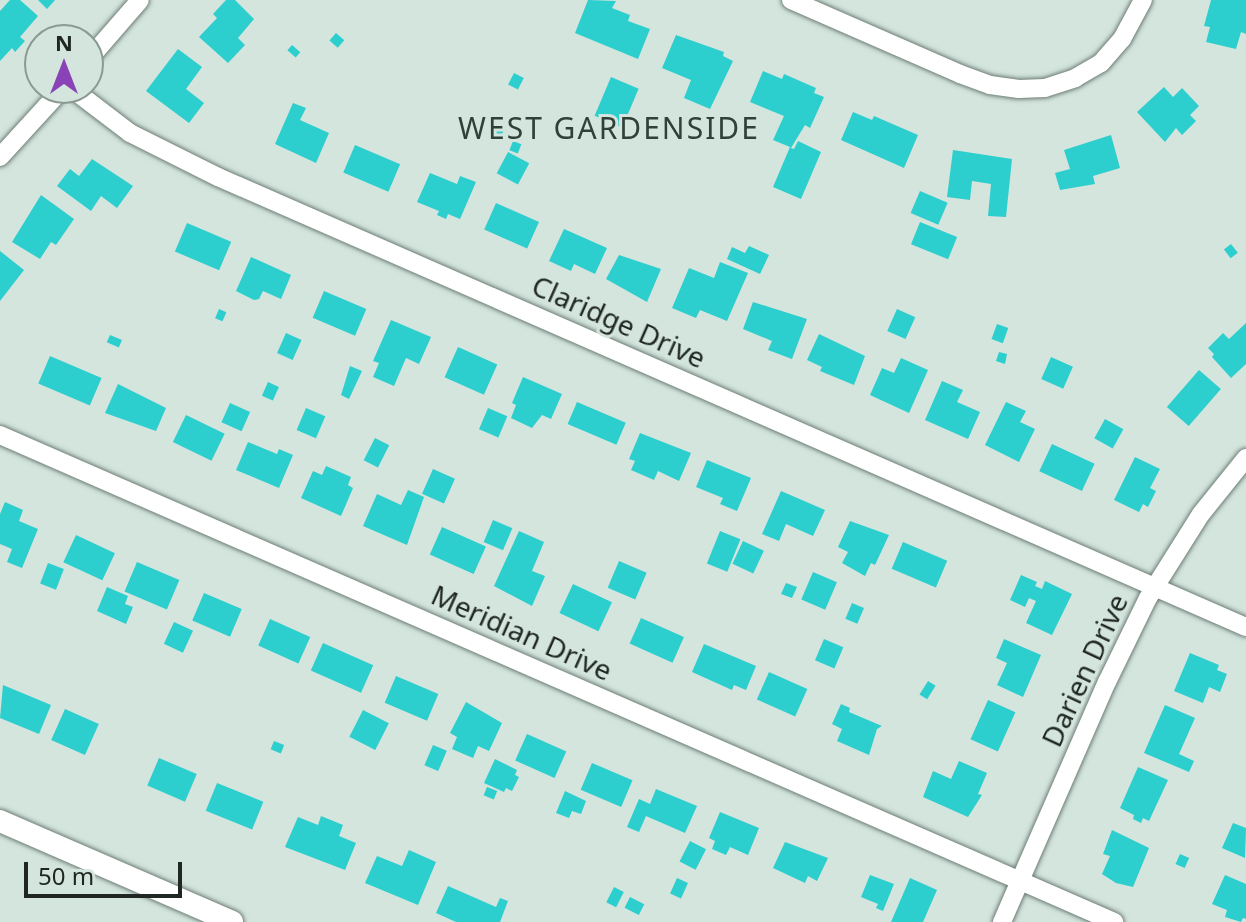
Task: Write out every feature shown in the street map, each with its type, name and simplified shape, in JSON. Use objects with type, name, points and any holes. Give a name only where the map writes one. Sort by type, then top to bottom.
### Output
[{"type":"street","points":[[104,42],[140,0]]},
{"type":"street","points":[[791,0],[970,78],[1019,89],[1045,88],[1075,78],[1101,63],[1122,39],[1143,0]]},
{"type":"street","points":[[0,157],[48,104]]},
{"type":"street","name":"Claridge Drive","points":[[92,104],[130,133],[218,177],[1246,627]]},
{"type":"street","name":"Meridian Drive","points":[[0,435],[1114,922]]},
{"type":"street","name":"Darien Drive","points":[[1002,922],[1107,682],[1156,585],[1201,514],[1246,458]]},
{"type":"street","points":[[0,821],[232,922]]},
{"type":"building","points":[[10,0],[20,0],[38,16],[31,24],[24,24],[24,32],[20,37],[24,42],[15,52],[12,48],[0,61],[0,11]]},
{"type":"building","points":[[38,0],[55,0],[47,9]]},
{"type":"building","points":[[226,0],[235,0],[254,19],[238,38],[245,45],[228,63],[199,37],[217,18],[213,14]]},
{"type":"building","points":[[588,0],[616,1],[612,8],[630,15],[628,21],[650,29],[638,59],[575,33]]},
{"type":"building","points":[[1211,0],[1246,0],[1246,34],[1241,32],[1236,49],[1206,42],[1210,27],[1204,26]]},
{"type":"building","points":[[336,33],[344,40],[338,48],[329,41]]},
{"type":"building","points":[[676,35],[724,52],[723,56],[733,61],[710,109],[684,98],[691,80],[662,68]]},
{"type":"building","points":[[292,45],[300,52],[296,57],[287,50]]},
{"type":"building","points":[[178,49],[202,67],[186,89],[204,103],[189,123],[146,91]]},
{"type":"building","points":[[763,71],[782,79],[784,74],[816,88],[814,93],[824,97],[810,128],[805,125],[791,148],[794,149],[798,141],[821,152],[801,199],[773,187],[790,147],[773,140],[784,116],[750,102]]},
{"type":"building","points":[[514,73],[524,78],[518,90],[508,85]]},
{"type":"building","points":[[611,77],[639,89],[622,127],[595,116]]},
{"type":"building","points":[[1164,87],[1173,97],[1182,88],[1199,106],[1190,115],[1196,121],[1182,135],[1176,128],[1165,142],[1137,112]]},
{"type":"building","points":[[293,103],[306,108],[300,120],[329,133],[316,163],[275,144]]},
{"type":"building","points":[[853,112],[872,120],[874,116],[918,135],[904,168],[841,140]]},
{"type":"building","points":[[496,126],[504,130],[499,139],[491,135]]},
{"type":"building","points":[[1111,135],[1120,168],[1093,176],[1095,184],[1060,190],[1055,173],[1070,169],[1064,150]]},
{"type":"building","points":[[513,141],[521,144],[518,154],[509,150]]},
{"type":"building","points":[[355,145],[400,164],[388,192],[343,173]]},
{"type":"building","points":[[953,150],[1012,159],[1006,217],[988,216],[991,184],[972,181],[970,200],[947,197]]},
{"type":"building","points":[[508,152],[529,163],[518,184],[497,173]]},
{"type":"building","points":[[92,159],[133,186],[117,208],[101,196],[91,211],[57,186],[70,169],[79,176]]},
{"type":"building","points":[[430,173],[457,184],[460,176],[476,182],[460,219],[448,214],[446,219],[437,215],[439,211],[417,202]]},
{"type":"building","points":[[920,191],[948,203],[938,225],[911,213]]},
{"type":"building","points":[[41,195],[74,219],[56,245],[51,242],[40,259],[12,242]]},
{"type":"building","points":[[496,203],[539,222],[527,249],[484,229]]},
{"type":"building","points":[[920,222],[957,237],[948,259],[911,244]]},
{"type":"building","points":[[187,223],[231,242],[219,270],[175,252]]},
{"type":"building","points":[[564,229],[607,248],[595,274],[574,264],[571,271],[549,261]]},
{"type":"building","points":[[1231,244],[1238,253],[1231,258],[1224,250]]},
{"type":"building","points":[[749,246],[769,255],[760,274],[727,259],[732,247],[745,253]]},
{"type":"building","points":[[0,251],[24,270],[0,301]]},
{"type":"building","points":[[619,255],[661,269],[647,302],[606,279]]},
{"type":"building","points":[[251,257],[291,275],[281,299],[263,291],[259,299],[254,300],[236,291]]},
{"type":"building","points":[[720,262],[748,273],[727,321],[700,310],[696,318],[672,308],[689,268],[714,278]]},
{"type":"building","points":[[324,291],[366,309],[355,336],[313,318]]},
{"type":"building","points":[[753,302],[807,319],[792,359],[768,350],[772,341],[743,329]]},
{"type":"building","points":[[219,309],[226,312],[222,321],[215,318]]},
{"type":"building","points":[[897,309],[915,317],[906,339],[887,331]]},
{"type":"building","points":[[391,320],[431,337],[419,364],[406,358],[394,386],[373,377],[379,363],[373,361]]},
{"type":"building","points":[[1246,323],[1246,364],[1231,378],[1208,348],[1223,333],[1229,339]]},
{"type":"building","points":[[997,324],[1008,328],[1003,343],[992,339]]},
{"type":"building","points":[[286,333],[302,340],[293,360],[277,353]]},
{"type":"building","points":[[819,334],[865,356],[854,385],[820,371],[822,367],[807,360]]},
{"type":"building","points":[[110,335],[122,340],[119,347],[107,342]]},
{"type":"building","points":[[458,347],[497,364],[484,395],[445,377]]},
{"type":"building","points":[[999,352],[1007,354],[1005,364],[996,361]]},
{"type":"building","points":[[50,356],[102,378],[90,405],[38,384]]},
{"type":"building","points":[[1051,357],[1073,367],[1063,389],[1041,379]]},
{"type":"building","points":[[901,358],[928,370],[909,413],[870,395],[882,368],[894,373]]},
{"type":"building","points":[[350,366],[362,371],[349,399],[341,395]]},
{"type":"building","points":[[1199,370],[1221,389],[1189,426],[1167,407]]},
{"type":"building","points":[[523,377],[562,394],[551,419],[542,415],[532,428],[511,418],[516,405],[512,403]]},
{"type":"building","points":[[942,381],[963,390],[957,402],[980,412],[968,439],[925,420]]},
{"type":"building","points":[[268,382],[279,387],[273,401],[262,396]]},
{"type":"building","points":[[118,384],[166,408],[156,431],[105,413]]},
{"type":"building","points":[[577,402],[626,423],[616,445],[568,424]]},
{"type":"building","points":[[1006,402],[1026,411],[1020,422],[1035,429],[1019,462],[985,445]]},
{"type":"building","points":[[230,403],[250,412],[242,431],[221,422]]},
{"type":"building","points":[[306,408],[325,416],[316,438],[297,430]]},
{"type":"building","points":[[488,408],[507,416],[498,437],[479,429]]},
{"type":"building","points":[[186,415],[225,434],[211,461],[173,442]]},
{"type":"building","points":[[1105,419],[1123,429],[1113,448],[1094,438]]},
{"type":"building","points":[[640,433],[691,453],[679,481],[658,471],[654,480],[631,470],[635,461],[629,459]]},
{"type":"building","points":[[375,438],[389,445],[378,468],[364,460]]},
{"type":"building","points":[[248,442],[277,454],[279,449],[293,455],[279,488],[236,470]]},
{"type":"building","points":[[1052,444],[1095,464],[1082,491],[1039,471]]},
{"type":"building","points":[[1135,457],[1160,469],[1150,488],[1156,491],[1148,507],[1143,504],[1139,512],[1114,500]]},
{"type":"building","points":[[707,460],[751,478],[737,511],[720,504],[723,498],[696,487]]},
{"type":"building","points":[[326,466],[351,477],[348,485],[353,488],[341,516],[301,498],[313,471],[322,475]]},
{"type":"building","points":[[433,469],[455,479],[444,503],[422,494]]},
{"type":"building","points":[[408,490],[424,497],[407,545],[363,526],[377,494],[401,505]]},
{"type":"building","points":[[781,491],[825,510],[813,536],[786,524],[779,541],[762,534]]},
{"type":"building","points":[[5,502],[23,510],[19,521],[38,529],[22,568],[7,562],[12,549],[0,544],[0,514]]},
{"type":"building","points":[[493,520],[512,528],[503,550],[484,542]]},
{"type":"building","points":[[850,521],[889,535],[875,565],[871,563],[865,576],[842,563],[848,552],[838,547]]},
{"type":"building","points":[[442,527],[486,547],[474,574],[430,554]]},
{"type":"building","points":[[519,531],[544,542],[532,571],[545,576],[532,606],[494,586]]},
{"type":"building","points":[[720,531],[740,539],[727,572],[707,563]]},
{"type":"building","points":[[76,535],[115,553],[102,580],[63,562]]},
{"type":"building","points":[[743,541],[764,551],[753,573],[732,564]]},
{"type":"building","points":[[903,542],[947,561],[936,587],[892,569]]},
{"type":"building","points":[[619,561],[647,573],[635,599],[608,588]]},
{"type":"building","points":[[137,562],[179,580],[167,609],[124,591]]},
{"type":"building","points":[[48,563],[64,569],[56,590],[40,584]]},
{"type":"building","points":[[813,572],[837,582],[825,610],[801,600]]},
{"type":"building","points":[[1021,575],[1037,582],[1035,586],[1042,589],[1045,581],[1072,594],[1052,635],[1026,623],[1036,601],[1029,598],[1025,607],[1010,600]]},
{"type":"building","points":[[786,583],[797,587],[792,598],[781,594]]},
{"type":"building","points":[[573,584],[612,602],[598,631],[559,613]]},
{"type":"building","points":[[107,587],[128,596],[125,604],[133,607],[126,624],[97,611]]},
{"type":"building","points":[[204,593],[242,609],[230,637],[192,621]]},
{"type":"building","points":[[852,603],[864,608],[857,624],[845,619]]},
{"type":"building","points":[[641,618],[684,637],[673,663],[630,644]]},
{"type":"building","points":[[270,619],[310,637],[298,663],[258,645]]},
{"type":"building","points":[[174,622],[193,631],[183,653],[164,644]]},
{"type":"building","points":[[824,639],[843,647],[834,668],[815,660]]},
{"type":"building","points":[[1004,639],[1041,655],[1023,697],[997,685],[1007,663],[996,658]]},
{"type":"building","points":[[323,643],[373,665],[361,693],[311,670]]},
{"type":"building","points":[[704,644],[756,666],[746,690],[734,685],[732,690],[692,672]]},
{"type":"building","points":[[1190,653],[1219,665],[1217,670],[1227,674],[1220,692],[1209,687],[1203,703],[1174,691]]},
{"type":"building","points":[[769,672],[807,689],[795,716],[757,699]]},
{"type":"building","points":[[396,676],[438,694],[427,721],[385,703]]},
{"type":"building","points":[[928,681],[936,686],[927,699],[920,695]]},
{"type":"building","points":[[3,685],[51,705],[39,734],[0,718]]},
{"type":"building","points":[[988,700],[1015,712],[998,751],[971,739]]},
{"type":"building","points":[[466,702],[502,723],[489,751],[478,746],[473,758],[452,749],[457,737],[450,733]]},
{"type":"building","points":[[841,704],[850,708],[849,712],[882,726],[877,729],[869,755],[837,741],[842,729],[832,724]]},
{"type":"building","points":[[1165,705],[1195,718],[1179,754],[1194,761],[1189,772],[1144,753]]},
{"type":"building","points":[[65,709],[99,724],[85,755],[51,740]]},
{"type":"building","points":[[363,710],[389,723],[375,750],[349,737]]},
{"type":"building","points":[[527,734],[566,751],[554,778],[515,760]]},
{"type":"building","points":[[274,741],[284,745],[281,753],[271,749]]},
{"type":"building","points":[[433,745],[447,751],[438,771],[424,765]]},
{"type":"building","points":[[159,758],[197,774],[185,802],[147,786]]},
{"type":"building","points":[[495,759],[517,770],[515,775],[519,777],[512,791],[506,788],[504,792],[484,783]]},
{"type":"building","points":[[959,761],[987,773],[978,794],[982,795],[968,817],[923,797],[933,771],[951,779]]},
{"type":"building","points":[[592,763],[633,780],[621,807],[581,790]]},
{"type":"building","points":[[1138,767],[1168,780],[1149,821],[1143,818],[1141,823],[1133,819],[1134,815],[1120,808]]},
{"type":"building","points":[[217,783],[263,802],[252,830],[206,811]]},
{"type":"building","points":[[487,787],[497,791],[494,799],[484,795]]},
{"type":"building","points":[[656,789],[697,806],[685,833],[646,816],[639,832],[627,827],[639,799],[650,804]]},
{"type":"building","points":[[565,791],[586,801],[581,814],[572,811],[569,818],[556,813]]},
{"type":"building","points":[[720,812],[759,828],[748,855],[730,847],[726,855],[712,849],[715,841],[709,838]]},
{"type":"building","points":[[321,816],[343,825],[339,836],[356,843],[345,870],[285,847],[298,817],[318,825]]},
{"type":"building","points":[[1233,823],[1246,828],[1245,858],[1222,848]]},
{"type":"building","points":[[1112,830],[1149,848],[1133,887],[1116,883],[1102,874],[1110,856],[1103,854]]},
{"type":"building","points":[[690,841],[706,849],[696,870],[680,861]]},
{"type":"building","points":[[785,842],[828,858],[817,881],[808,876],[805,883],[773,868]]},
{"type":"building","points":[[409,850],[436,862],[418,905],[365,883],[377,856],[402,866]]},
{"type":"building","points":[[1180,854],[1189,858],[1185,868],[1176,864]]},
{"type":"building","points":[[870,875],[894,884],[883,911],[876,908],[878,904],[861,897]]},
{"type":"building","points":[[1225,875],[1246,884],[1246,919],[1243,918],[1241,922],[1225,917],[1227,910],[1212,904]]},
{"type":"building","points":[[677,878],[688,883],[681,898],[670,894]]},
{"type":"building","points":[[910,878],[937,890],[923,922],[891,922]]},
{"type":"building","points":[[448,886],[496,907],[500,898],[508,901],[500,922],[456,922],[436,913]]},
{"type":"building","points":[[614,887],[624,892],[616,907],[606,902]]},
{"type":"building","points":[[630,897],[644,904],[639,915],[625,908]]},
{"type":"district","name":"WEST GARDENSIDE","points":[[609,128]]}]
